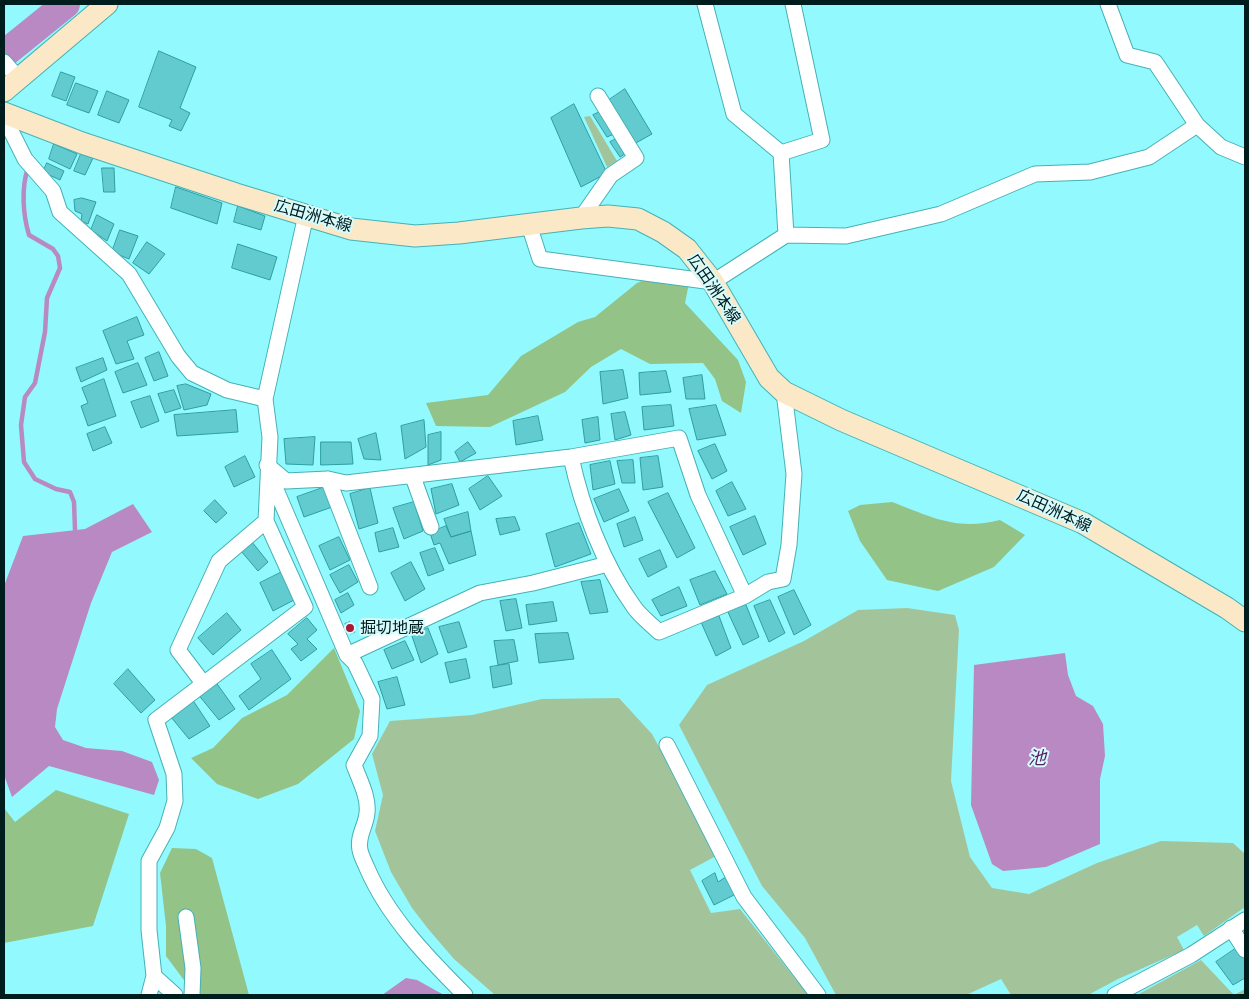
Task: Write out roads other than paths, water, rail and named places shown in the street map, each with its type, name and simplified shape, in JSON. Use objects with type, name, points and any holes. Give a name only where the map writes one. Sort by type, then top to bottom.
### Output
[{"type":"main road","points":[[10,76],[107,4]]},
{"type":"main road","name":"広田洲本線","points":[[6,114],[82,143],[351,229],[415,236],[581,218],[608,216],[638,219],[663,232],[687,249],[713,282],[769,378],[784,392],[841,420],[1083,523],[1196,589],[1245,622]]},
{"type":"street","points":[[705,4],[734,114],[781,153],[786,235]]},
{"type":"street","points":[[781,153],[822,140],[793,4]]},
{"type":"street","points":[[1108,4],[1127,55],[1155,62],[1197,125],[1222,147],[1245,157]]},
{"type":"street","points":[[581,218],[611,175],[636,158],[598,96]]},
{"type":"street","points":[[6,114],[9,127],[24,159],[52,191],[60,212],[129,274],[178,356],[192,373],[226,390],[265,399]]},
{"type":"street","points":[[529,224],[540,259],[713,282],[786,235],[846,236],[941,214],[1035,174],[1090,172],[1149,157],[1197,125]]},
{"type":"street","points":[[149,995],[154,976],[148,930],[148,861],[167,828],[175,801],[174,774],[156,720],[305,607],[266,521],[267,465],[270,437],[265,399],[306,215]]},
{"type":"street","points":[[571,457],[577,486],[608,564],[634,608],[659,632],[745,596],[768,582],[783,579],[789,545],[794,474],[784,392]]},
{"type":"street","points":[[267,465],[286,481],[328,479],[346,484],[571,457],[679,438],[698,495],[745,596]]},
{"type":"street","points":[[267,465],[273,488],[326,602],[347,655],[354,663],[372,699],[370,736],[354,765],[365,794],[367,812],[360,833],[360,850],[374,884],[390,910],[428,958],[465,995]]},
{"type":"street","points":[[413,477],[431,527]]},
{"type":"street","points":[[328,479],[370,587]]},
{"type":"street","points":[[203,683],[178,650],[219,561],[266,521]]},
{"type":"street","points":[[347,655],[480,593],[533,583],[608,564]]},
{"type":"street","points":[[667,745],[744,897],[818,995]]},
{"type":"street","points":[[186,917],[193,968],[192,995]]},
{"type":"street","points":[[1115,995],[1191,954],[1245,920]]},
{"type":"street","points":[[1231,928],[1245,950]]},
{"type":"street","points":[[154,976],[175,995]]},
{"type":"water","points":[[133,504],[152,532],[112,552],[91,603],[57,709],[55,727],[63,740],[86,748],[122,751],[152,762],[159,780],[154,795],[49,766],[12,797],[4,775],[4,586],[23,536],[85,529]]},
{"type":"water","name":"池","points":[[1065,653],[1068,675],[1076,696],[1093,706],[1103,724],[1105,756],[1100,779],[1100,844],[1046,867],[1003,871],[992,864],[971,805],[974,665]]},
{"type":"water","points":[[406,978],[417,980],[444,995],[382,995]]},
{"type":"waterway","points":[[4,54],[66,4]]},
{"type":"waterway","points":[[28,168],[24,184],[24,202],[25,219],[29,235],[53,249],[58,256],[60,268],[47,298],[45,332],[35,383],[25,397],[21,425],[24,462],[35,479],[56,489],[70,492],[74,502],[75,530]]},
{"type":"place","name":"掘切地蔵","points":[[350,628]]}]
